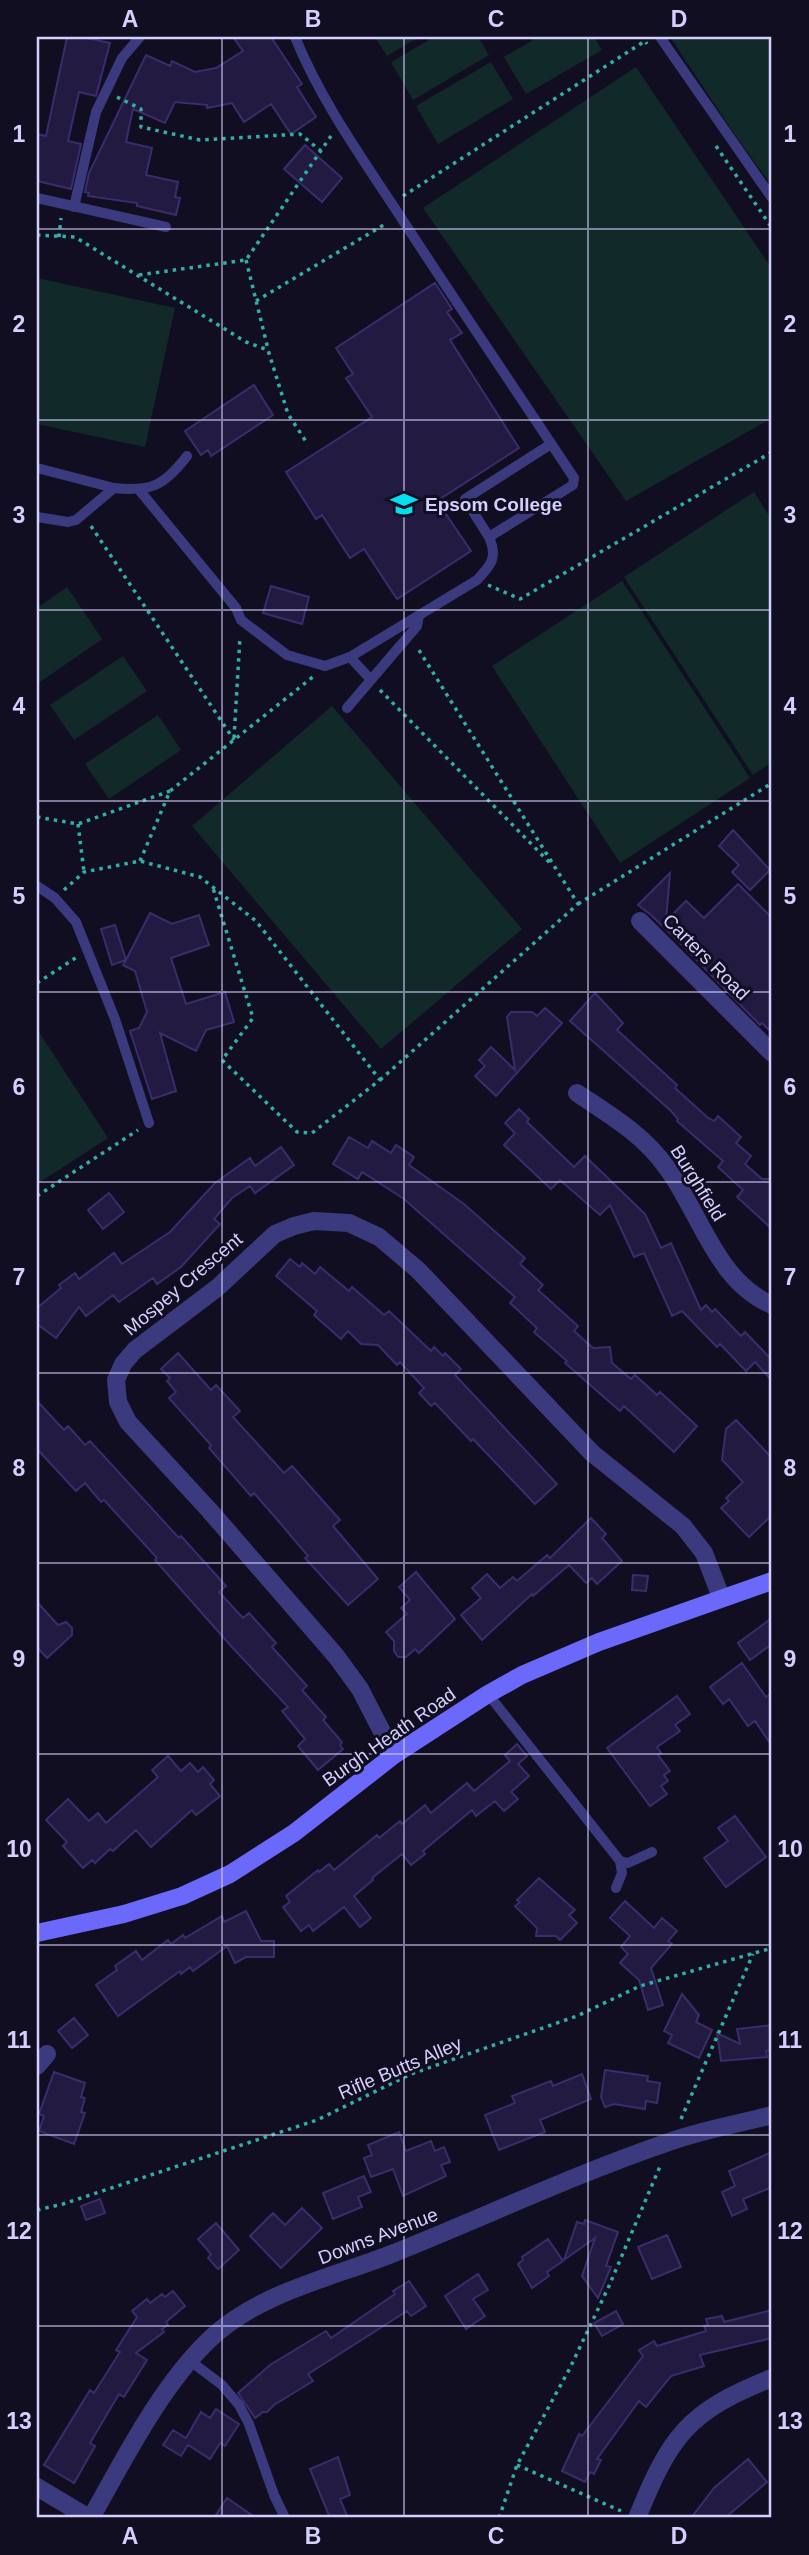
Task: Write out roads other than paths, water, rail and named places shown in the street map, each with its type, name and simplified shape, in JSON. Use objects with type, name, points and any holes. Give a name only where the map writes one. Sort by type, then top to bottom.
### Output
[{"type":"main road","name":"Burgh Heath Road","points":[[37,1933],[124,1914],[182,1896],[230,1874],[294,1833],[394,1755],[488,1693],[589,1646],[772,1581]]},
{"type":"street","name":"Carters Road","points":[[640,921],[772,1053]]},
{"type":"street","name":"Burghfield","points":[[578,1093],[650,1146],[682,1190],[727,1270],[743,1288],[772,1305]]},
{"type":"street","name":"Mospey Crescent","points":[[394,1755],[360,1689],[336,1656],[210,1511],[128,1422],[118,1402],[116,1380],[123,1364],[135,1350],[217,1288],[275,1234],[314,1221],[349,1223],[379,1237],[399,1253],[592,1453],[683,1526],[704,1553],[721,1597]]},
{"type":"street","name":"Downs Avenue","points":[[90,2518],[147,2422],[189,2360],[213,2336],[237,2318],[285,2294],[671,2141],[772,2115]]},
{"type":"street","points":[[637,2518],[661,2461],[692,2421],[741,2390],[772,2378]]},
{"type":"street","points":[[37,2487],[90,2518]]},
{"type":"lane","points":[[124,37],[138,39]]},
{"type":"lane","points":[[295,37],[314,79],[340,123],[574,478],[573,485],[489,537]]},
{"type":"lane","points":[[660,37],[772,198]]},
{"type":"lane","points":[[68,205],[96,112],[122,58],[138,39]]},
{"type":"lane","points":[[37,198],[166,227]]},
{"type":"lane","points":[[140,491],[236,608],[241,620],[287,655],[325,666],[350,657],[477,580],[489,567],[494,548],[465,499],[551,444]]},
{"type":"lane","points":[[37,468],[114,488],[140,491],[170,478],[187,456]]},
{"type":"lane","points":[[37,517],[68,522],[76,520],[114,488]]},
{"type":"lane","points":[[347,708],[417,626],[419,615]]},
{"type":"lane","points":[[350,657],[371,680]]},
{"type":"lane","points":[[37,886],[55,898],[76,922],[115,1020],[149,1123]]},
{"type":"lane","points":[[488,1693],[620,1861],[622,1873],[616,1888]]},
{"type":"lane","points":[[620,1861],[628,1863],[652,1852]]},
{"type":"lane","points":[[189,2360],[222,2385],[239,2405],[285,2518]]},
{"type":"place","name":"Epsom College","points":[[404,504]]}]
